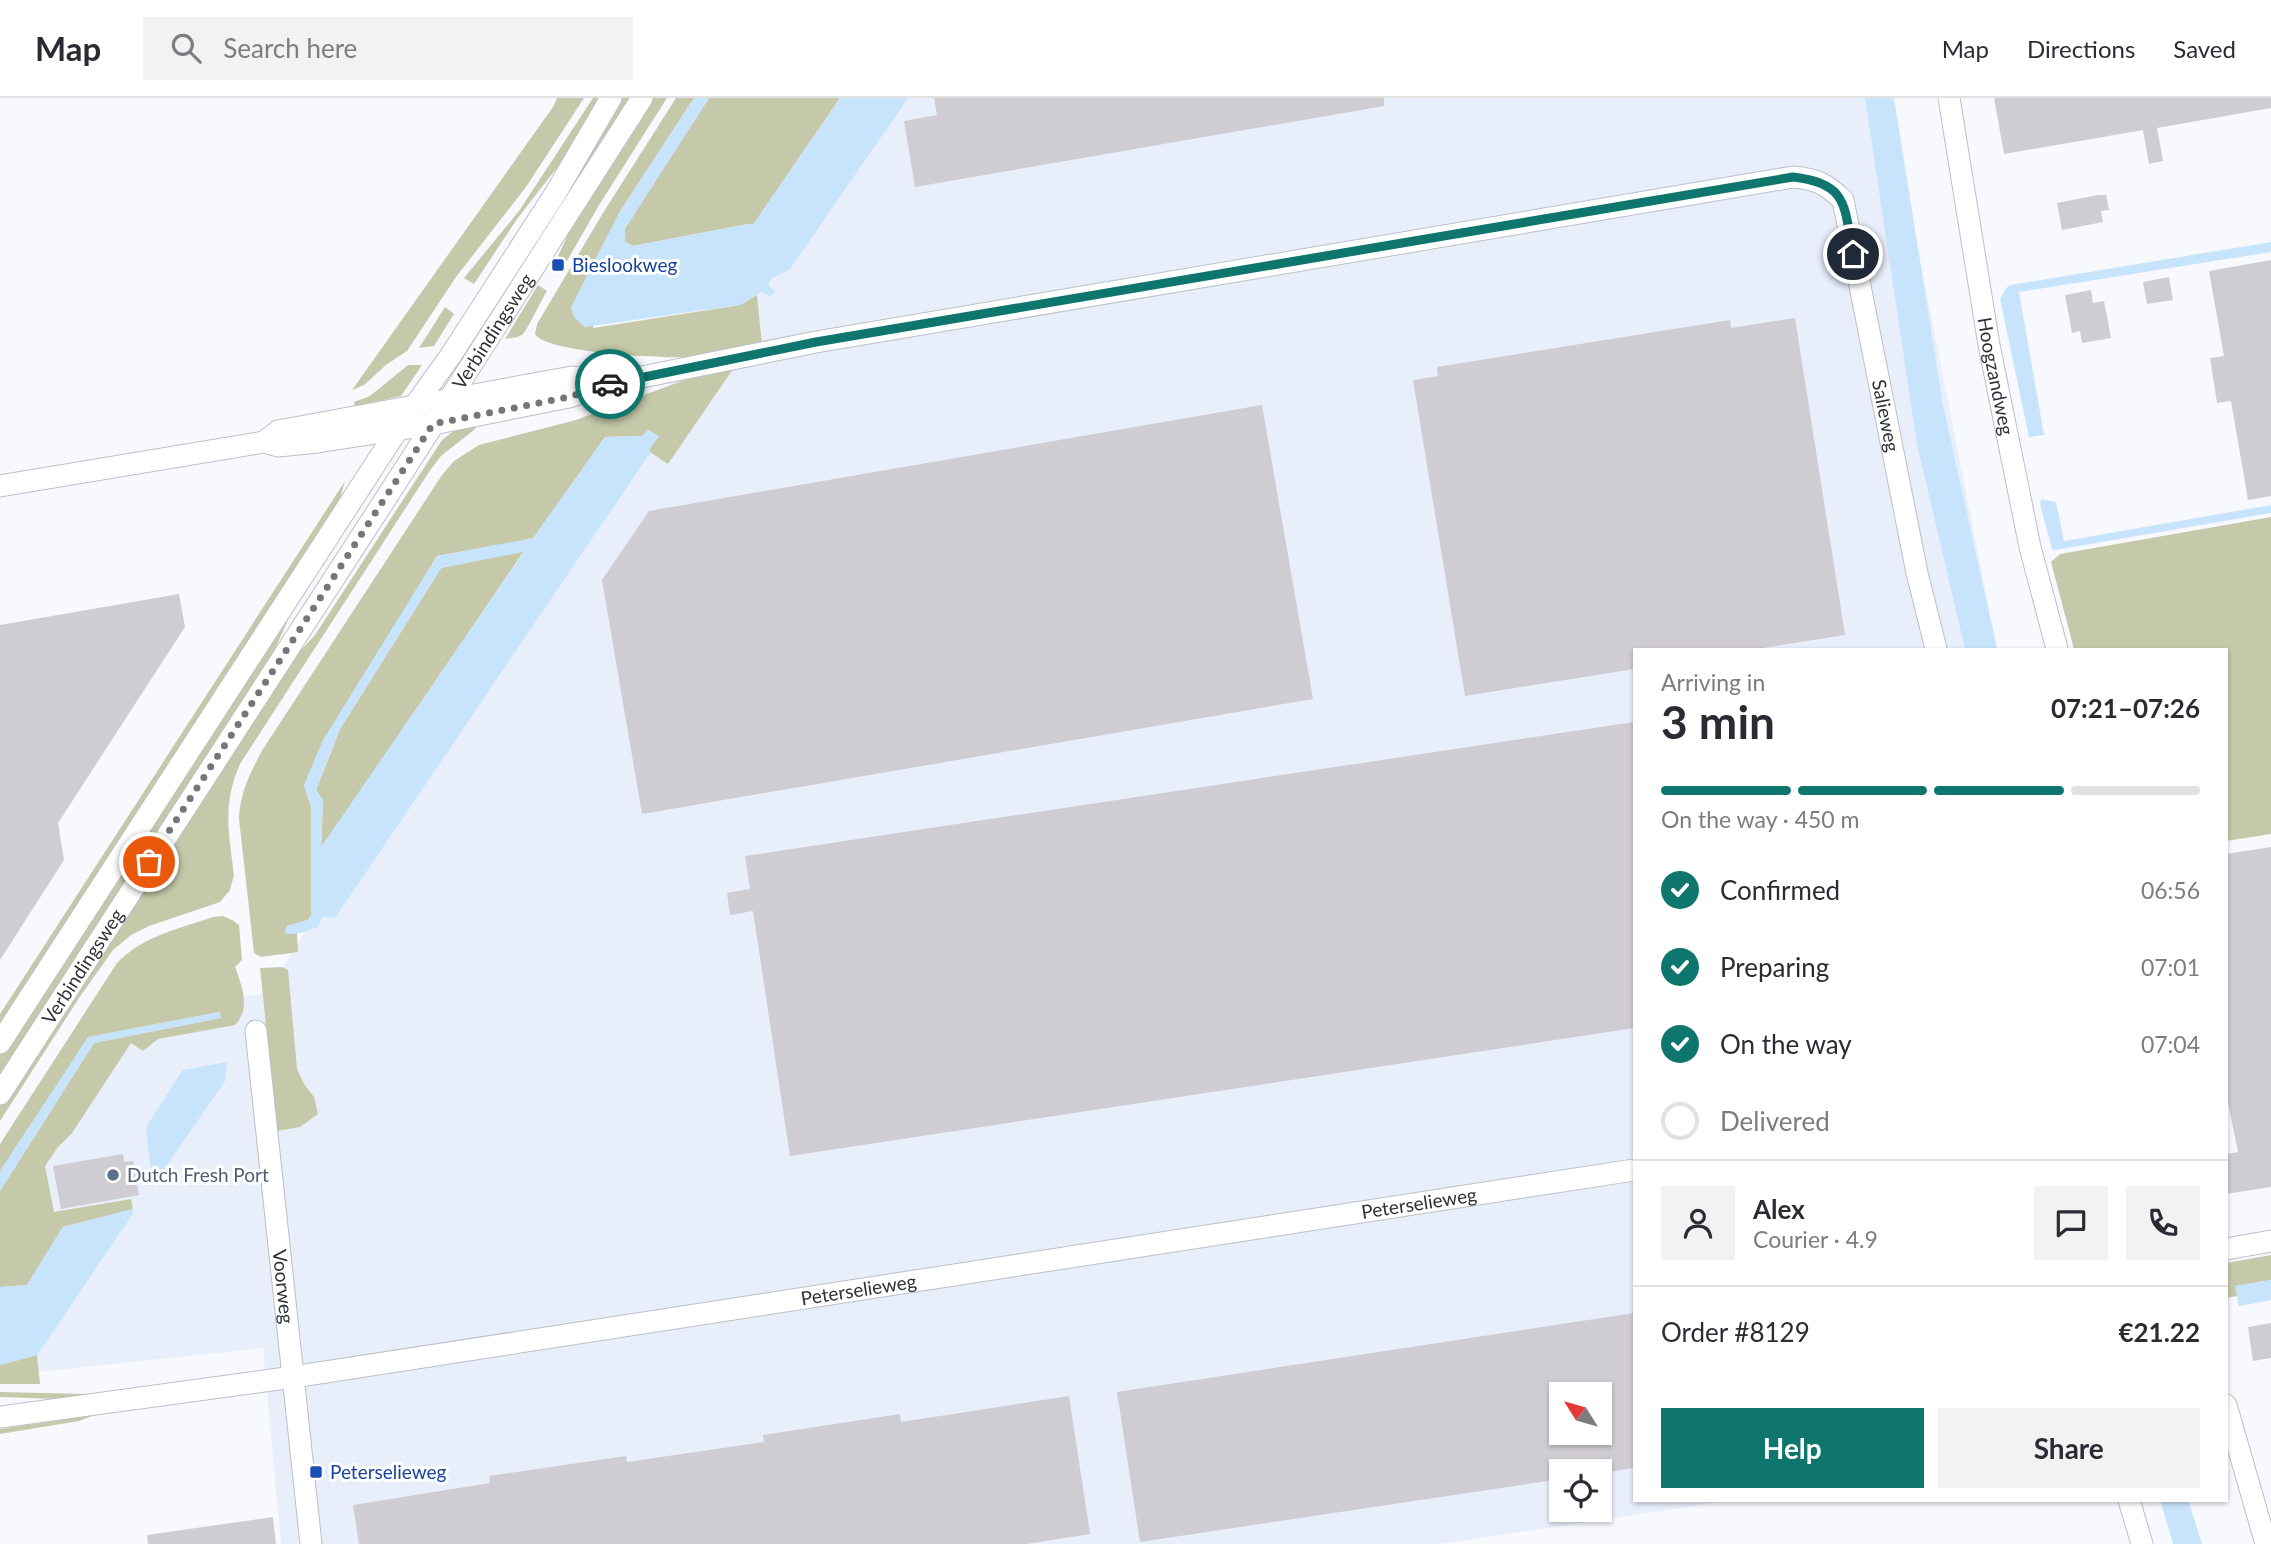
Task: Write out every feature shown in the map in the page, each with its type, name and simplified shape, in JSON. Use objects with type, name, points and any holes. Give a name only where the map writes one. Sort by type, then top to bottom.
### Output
[{"type":"street","name":"Verbindingsweg","points":[[0,1043],[398,429],[555,194],[611,98]]},
{"type":"street","name":"Verbindingsweg","points":[[0,1094],[642,98]]},
{"type":"street","name":"Hoogzandweg","points":[[1949,98],[1989,345],[2030,547],[2057,648]]},
{"type":"street","name":"Salieweg","points":[[612,383],[816,342],[1793,177],[1813,179],[1830,188],[1843,201],[1917,573],[1936,648]]},
{"type":"street","points":[[475,359],[487,381],[499,390]]},
{"type":"street","points":[[264,442],[278,431],[572,377],[612,383]]},
{"type":"street","points":[[0,486],[264,442],[278,446],[433,424],[569,397],[612,383]]},
{"type":"street","points":[[349,437],[363,456],[368,475]]},
{"type":"street","name":"Voorweg","points":[[256,1031],[311,1544]]},
{"type":"street","name":"Peterselieweg","points":[[0,1417],[293,1377],[1633,1170]]},
{"type":"street","points":[[2228,1249],[2271,1241]]},
{"type":"street","points":[[2228,1412],[2266,1544]]},
{"type":"street","points":[[2130,1502],[2142,1544]]},
{"type":"shaded area","points":[[872,98],[1888,98],[1997,648],[1633,648],[1633,1502],[1720,1502],[1612,1518],[1612,1459],[1549,1459],[1549,1522],[1586,1522],[1440,1544],[281,1544],[263,1348],[0,1376],[0,1165],[88,1029],[268,992],[443,704]]},
{"type":"green space","points":[[557,98],[584,98],[526,187],[456,277],[407,351],[364,385],[352,390],[553,107]]},
{"type":"green space","points":[[593,98],[604,98],[474,284],[464,278],[519,211]]},
{"type":"green space","points":[[619,98],[637,98],[579,188],[574,185]]},
{"type":"green space","points":[[651,98],[667,98],[567,261],[558,256],[582,205]]},
{"type":"green space","points":[[676,98],[694,98],[619,213],[593,328],[740,305],[757,295],[762,345],[709,355],[679,357],[608,353],[544,341],[535,334],[537,324]]},
{"type":"green space","points":[[709,98],[840,98],[753,225],[633,246],[625,242],[624,229]]},
{"type":"green space","points":[[538,285],[547,291],[524,333],[505,339]]},
{"type":"green space","points":[[445,307],[454,314],[434,346],[419,348]]},
{"type":"green space","points":[[408,365],[422,365],[401,396],[355,406],[354,402],[370,396]]},
{"type":"green space","points":[[733,369],[668,464],[650,452],[658,437],[649,430],[642,436],[605,437],[533,539],[437,556],[304,785],[311,807],[311,916],[308,920],[287,926],[286,934],[297,934],[298,952],[261,957],[254,953],[239,819],[246,783],[263,749],[442,475],[454,461],[479,445],[576,420],[693,377]]},
{"type":"green space","points":[[480,422],[441,456],[429,472],[240,764],[229,806],[234,875],[230,890],[220,902],[149,926],[131,935],[113,950],[0,1121],[0,1103],[279,674],[315,635],[442,440],[456,429]]},
{"type":"green space","points":[[345,481],[338,505],[0,1031],[0,1014]]},
{"type":"green space","points":[[2271,517],[2271,834],[2228,841],[2228,648],[2074,648],[2051,562],[2060,554]]},
{"type":"green space","points":[[524,551],[321,849],[323,800],[316,790],[340,729],[441,568]]},
{"type":"green space","points":[[285,612],[290,615],[272,656],[0,1082],[0,1052]]},
{"type":"green space","points":[[223,916],[239,925],[242,960],[235,967],[244,997],[240,1019],[235,1025],[158,1039],[143,1051],[131,1043],[72,1133],[45,1166],[54,1212],[131,1199],[133,1209],[63,1227],[27,1285],[0,1287],[0,1191],[94,1043],[221,1018],[219,1012],[89,1037],[0,1171],[0,1144],[117,963],[138,946],[162,934]]},
{"type":"green space","points":[[282,967],[288,970],[297,1069],[314,1097],[318,1114],[300,1127],[277,1131],[260,968]]},
{"type":"green space","points":[[2271,1255],[2271,1280],[2236,1286],[2237,1296],[2228,1298],[2228,1263]]},
{"type":"green space","points":[[37,1355],[40,1384],[0,1384],[0,1365]]},
{"type":"green space","points":[[0,1392],[88,1394],[57,1399],[0,1397]]},
{"type":"green space","points":[[95,1415],[79,1421],[0,1434],[0,1429]]},
{"type":"water","points":[[694,98],[709,98],[625,229],[625,242],[633,246],[753,225],[840,98],[908,98],[790,269],[772,278],[768,285],[775,291],[770,297],[762,291],[740,305],[585,327],[574,317],[571,307],[619,213]]},
{"type":"water","points":[[1865,98],[1894,98],[1943,405],[1997,648],[1965,648],[1917,444]]},
{"type":"water","points":[[2271,242],[2271,252],[2019,292],[2044,435],[2029,437],[2000,299],[2006,288],[2011,285]]},
{"type":"water","points":[[648,430],[659,436],[335,918],[322,917],[318,927],[297,934],[286,934],[287,926],[308,920],[311,915],[311,807],[304,785],[323,740],[437,556],[533,538],[605,437],[642,436]],"holes":[[[524,552],[321,847],[323,800],[316,789],[340,729],[441,568]]]},
{"type":"water","points":[[2041,499],[2056,502],[2064,541],[2271,505],[2271,513],[2055,550],[2052,549]]},
{"type":"water","points":[[220,1012],[221,1018],[94,1043],[0,1191],[0,1171],[88,1037]]},
{"type":"water","points":[[227,1062],[225,1081],[156,1181],[152,1177],[146,1131],[148,1124],[183,1070]]},
{"type":"water","points":[[133,1209],[132,1215],[37,1355],[0,1365],[0,1287],[27,1285],[63,1227]]},
{"type":"water","points":[[2271,1280],[2271,1300],[2239,1306],[2235,1286]]},
{"type":"water","points":[[2161,1502],[2189,1502],[2202,1544],[2173,1544]]},
{"type":"building","points":[[934,98],[1384,98],[1384,106],[915,187],[904,121],[937,115]]},
{"type":"building","points":[[1994,98],[2271,98],[2271,108],[2157,128],[2163,161],[2149,164],[2143,130],[2004,154]]},
{"type":"building","points":[[2106,195],[2109,210],[2101,211],[2103,222],[2062,230],[2057,203]]},
{"type":"building","points":[[2271,260],[2271,496],[2248,500],[2231,401],[2217,403],[2210,358],[2224,356],[2209,271]]},
{"type":"building","points":[[2169,277],[2173,300],[2147,304],[2143,282]]},
{"type":"building","points":[[2091,290],[2093,303],[2104,301],[2111,338],[2082,343],[2080,331],[2072,333],[2065,295]]},
{"type":"building","points":[[1795,318],[1845,635],[1762,648],[1633,648],[1633,669],[1465,696],[1413,380],[1438,376],[1437,367],[1730,320],[1731,328]]},
{"type":"building","points":[[1262,405],[1313,699],[642,814],[602,580],[649,511]]},
{"type":"building","points":[[179,594],[185,627],[58,823],[64,860],[0,960],[0,625]]},
{"type":"building","points":[[1633,722],[1633,1028],[790,1156],[753,911],[730,915],[727,893],[750,889],[745,856]]},
{"type":"building","points":[[2271,847],[2271,1187],[2228,1194],[2228,1154],[2238,1152],[2228,1103],[2228,854]]},
{"type":"building","points":[[123,1154],[124,1162],[133,1161],[139,1195],[61,1209],[53,1166]]},
{"type":"building","points":[[1633,1313],[1633,1468],[1612,1471],[1612,1459],[1549,1459],[1549,1481],[1140,1542],[1117,1392]]},
{"type":"building","points":[[2271,1323],[2271,1358],[2253,1361],[2248,1327]]},
{"type":"building","points":[[1069,1396],[1090,1534],[1027,1544],[359,1544],[353,1505],[490,1483],[489,1476],[626,1456],[627,1462],[764,1442],[763,1435],[900,1414],[901,1422]]},
{"type":"building","points":[[273,1517],[276,1544],[148,1544],[147,1535]]},
{"type":"way so far","points":[[149,862],[433,424],[569,397],[610,384]]},
{"type":"place","name":"Bieslookweg","points":[[558,265]]},
{"type":"place","name":"Dutch Fresh Port","points":[[113,1175]]},
{"type":"place","name":"Peterselieweg","points":[[316,1472]]},
{"type":"route","points":[[610,384],[816,342],[1793,177],[1813,179],[1830,188],[1843,201],[1853,254]]}]
